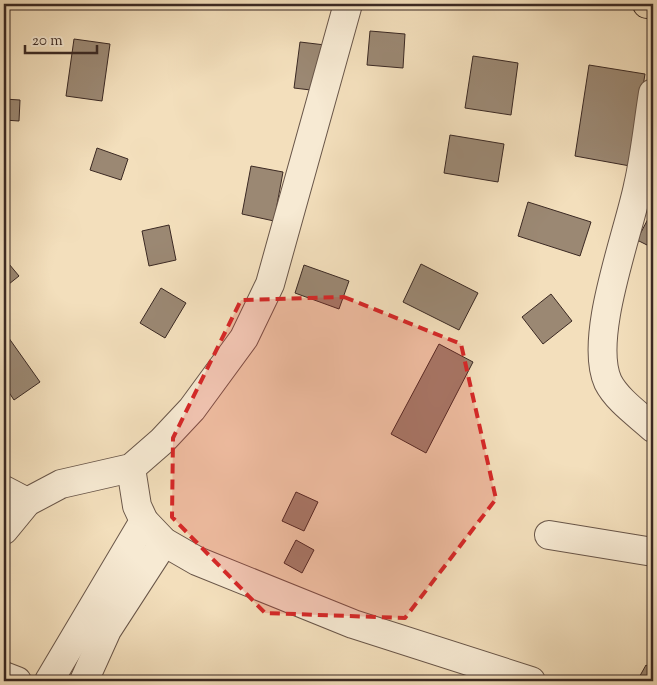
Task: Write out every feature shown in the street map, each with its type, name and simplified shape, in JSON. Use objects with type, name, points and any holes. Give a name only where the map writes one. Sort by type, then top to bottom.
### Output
[{"type":"main road","points":[[647,4],[653,4]]},
{"type":"street","points":[[4,530],[15,496],[131,468],[162,441],[192,409],[244,338],[270,284],[348,4]]},
{"type":"street","points":[[653,93],[646,190],[602,332],[603,365],[613,390],[653,428]]},
{"type":"street","points":[[131,468],[137,506],[144,521],[164,542],[197,561],[353,624],[531,681]]},
{"type":"street","points":[[49,681],[144,521]]},
{"type":"street","points":[[549,535],[653,552]]},
{"type":"street","points":[[84,681],[106,630],[164,542]]},
{"type":"street","points":[[4,676],[17,681]]},
{"type":"highlighted area","points":[[344,297],[461,344],[496,499],[405,618],[265,613],[172,517],[173,438],[241,300]]},
{"type":"building","points":[[370,31],[405,34],[403,68],[367,65]]},
{"type":"building","points":[[74,39],[110,44],[102,101],[66,96]]},
{"type":"building","points":[[300,42],[325,45],[319,91],[294,88]]},
{"type":"building","points":[[473,56],[518,63],[511,115],[465,108]]},
{"type":"building","points":[[589,65],[645,74],[630,166],[575,156]]},
{"type":"building","points":[[4,99],[20,100],[19,121],[4,120]]},
{"type":"building","points":[[450,135],[504,144],[498,182],[444,173]]},
{"type":"building","points":[[97,148],[128,159],[121,180],[90,170]]},
{"type":"building","points":[[251,166],[283,172],[274,221],[242,214]]},
{"type":"building","points":[[528,202],[591,222],[580,256],[518,236]]},
{"type":"building","points":[[649,217],[653,219],[653,248],[637,240]]},
{"type":"building","points":[[169,225],[176,260],[149,266],[142,231]]},
{"type":"building","points":[[4,258],[19,276],[4,288]]},
{"type":"building","points":[[421,264],[478,293],[459,330],[403,302]]},
{"type":"building","points":[[304,265],[349,281],[339,309],[295,293]]},
{"type":"building","points":[[161,288],[186,303],[165,338],[140,323]]},
{"type":"building","points":[[551,294],[572,321],[543,344],[522,317]]},
{"type":"building","points":[[6,334],[40,382],[14,400],[4,385],[4,336]]},
{"type":"building","points":[[439,344],[473,362],[426,453],[391,434]]},
{"type":"building","points":[[296,492],[318,502],[304,531],[282,521]]},
{"type":"building","points":[[296,540],[314,550],[302,573],[284,563]]},
{"type":"building","points":[[646,665],[653,670],[653,681],[637,681]]}]
